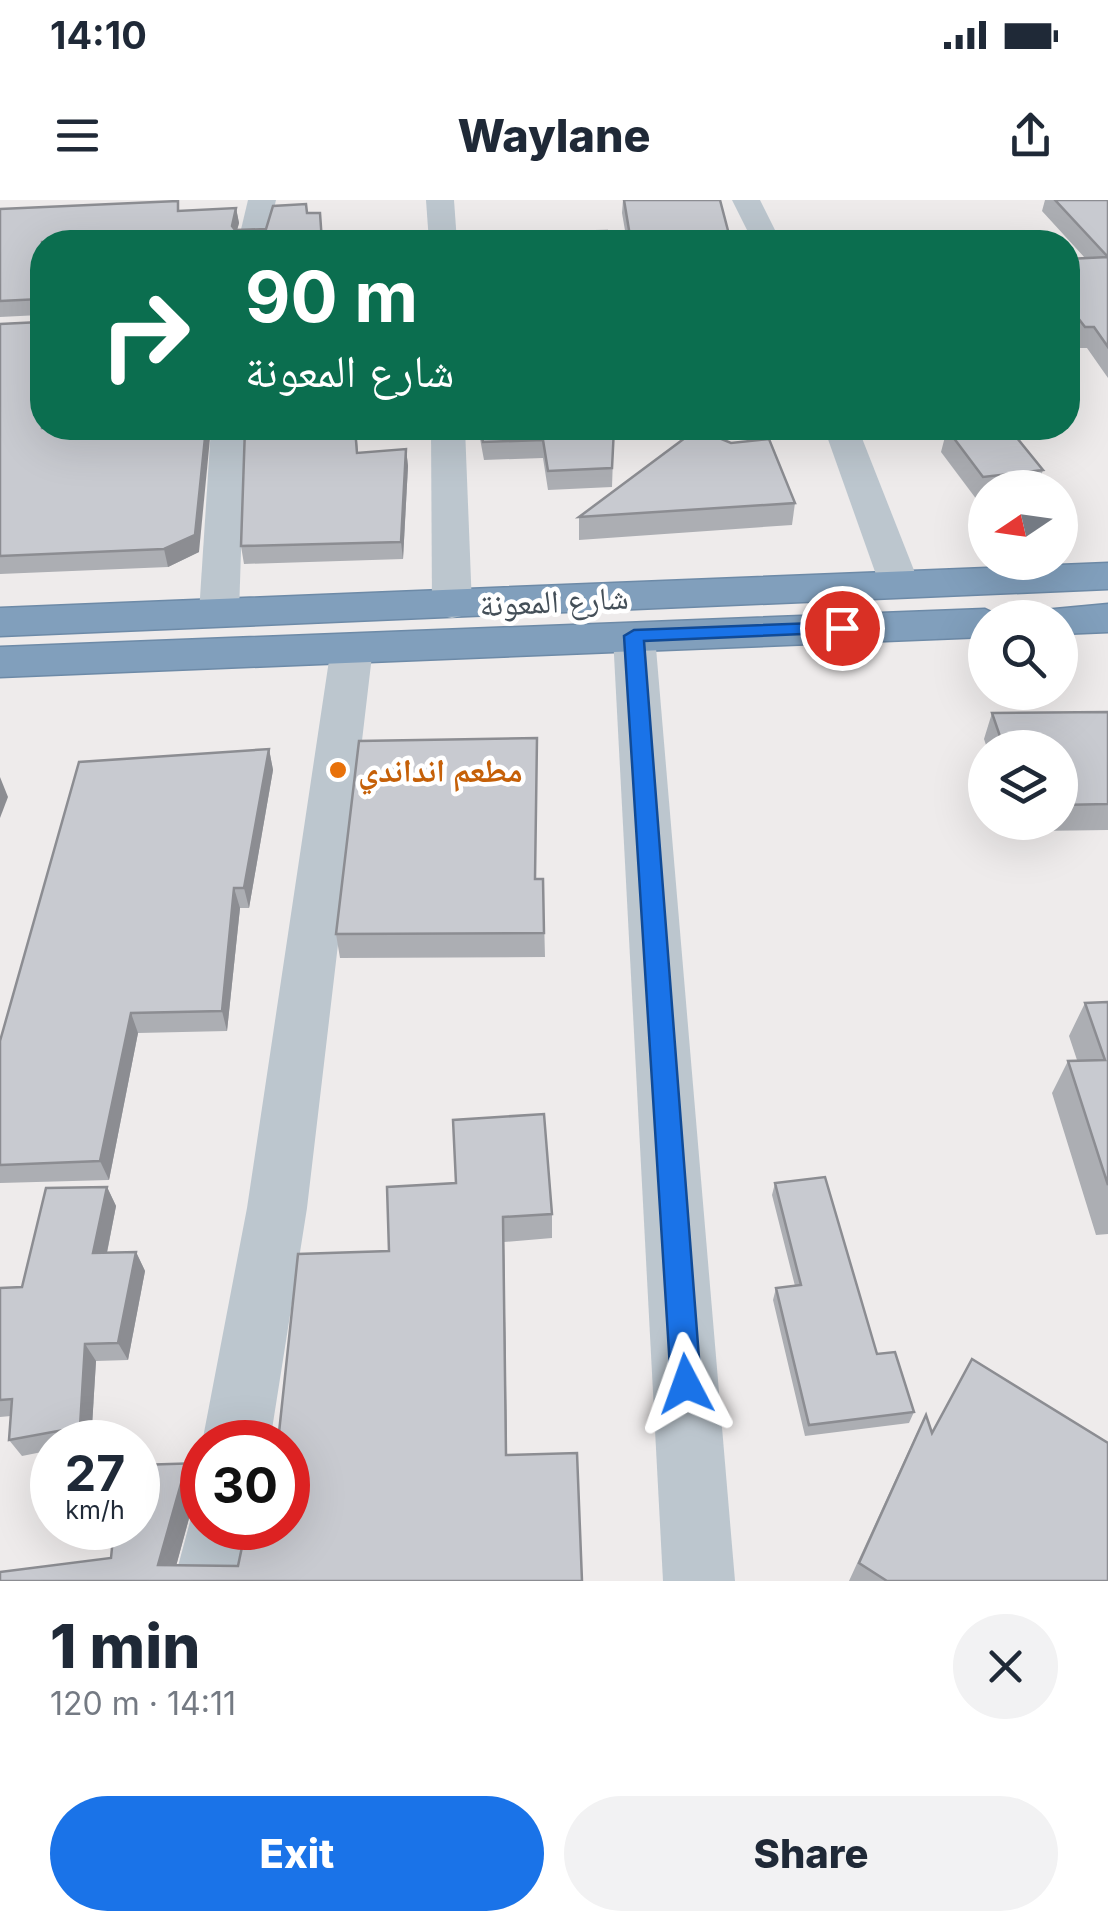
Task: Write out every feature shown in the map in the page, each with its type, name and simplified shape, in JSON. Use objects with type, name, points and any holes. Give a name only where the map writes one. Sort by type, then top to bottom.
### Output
[{"type":"highway","name":"شارع المعونة","points":[[0,662],[634,636],[732,612],[899,583],[1108,576]]},
{"type":"highway","name":"شارع المعونة","points":[[0,622],[452,606],[968,621]]},
{"type":"highway","points":[[1078,619],[1108,618]]},
{"type":"street","points":[[255,230],[262,200]]},
{"type":"street","points":[[440,200],[441,230]]},
{"type":"street","points":[[746,200],[762,230]]},
{"type":"street","points":[[219,614],[227,440]]},
{"type":"street","points":[[448,440],[452,606]]},
{"type":"street","points":[[846,440],[899,583]]},
{"type":"street","points":[[634,636],[700,1581]]},
{"type":"street","points":[[240,1420],[278,1208],[352,647]]},
{"type":"street","points":[[210,1581],[216,1550]]},
{"type":"building","points":[[624,200],[720,200],[728,230],[629,230]]},
{"type":"building","points":[[1055,200],[1108,200],[1108,257]]},
{"type":"building","points":[[178,201],[178,211],[236,208],[232,226],[235,230],[30,230],[30,300],[0,301],[0,209]]},
{"type":"building","points":[[306,204],[307,213],[320,213],[321,230],[235,230],[266,229],[273,206]]},
{"type":"building","points":[[1108,257],[1108,347],[1094,327],[1085,327],[1080,321],[1080,258]]},
{"type":"building","points":[[30,322],[30,440],[205,440],[195,535],[164,549],[0,556],[0,324]]},
{"type":"building","points":[[245,440],[356,440],[357,453],[406,449],[401,542],[241,546]]},
{"type":"building","points":[[543,440],[613,440],[612,468],[548,471]]},
{"type":"building","points":[[682,440],[769,440],[795,503],[579,517]]},
{"type":"building","points":[[955,440],[1019,440],[1043,470],[978,470]]},
{"type":"building","points":[[1108,712],[1108,804],[1078,805],[1078,730],[998,730],[992,713]]},
{"type":"building","points":[[537,738],[535,879],[543,879],[544,933],[336,934],[359,741]]},
{"type":"building","points":[[269,749],[244,888],[234,888],[222,1011],[131,1013],[100,1161],[0,1165],[0,1041],[79,762]]},
{"type":"building","points":[[1108,1002],[1108,1185],[1068,1061],[1105,1060],[1085,1003]]},
{"type":"building","points":[[544,1114],[552,1214],[503,1217],[506,1455],[577,1453],[582,1581],[0,1581],[0,1572],[111,1558],[112,1550],[160,1550],[160,1464],[180,1464],[180,1487],[158,1565],[238,1566],[241,1550],[310,1550],[310,1420],[280,1420],[298,1254],[389,1251],[387,1187],[456,1183],[453,1120]]},
{"type":"building","points":[[825,1177],[877,1354],[895,1352],[914,1412],[809,1425],[776,1288],[801,1285],[775,1183]]},
{"type":"building","points":[[107,1187],[93,1253],[136,1252],[118,1343],[85,1344],[80,1420],[30,1420],[30,1436],[9,1440],[12,1399],[0,1400],[0,1288],[22,1287],[46,1188]]},
{"type":"building","points":[[972,1359],[1108,1443],[1108,1581],[887,1581],[859,1563],[926,1415],[932,1433]]},
{"type":"place","name":"مطعم انداندي","points":[[338,770]]},
{"type":"route","points":[[686,1384],[634,636],[842,628]]}]
